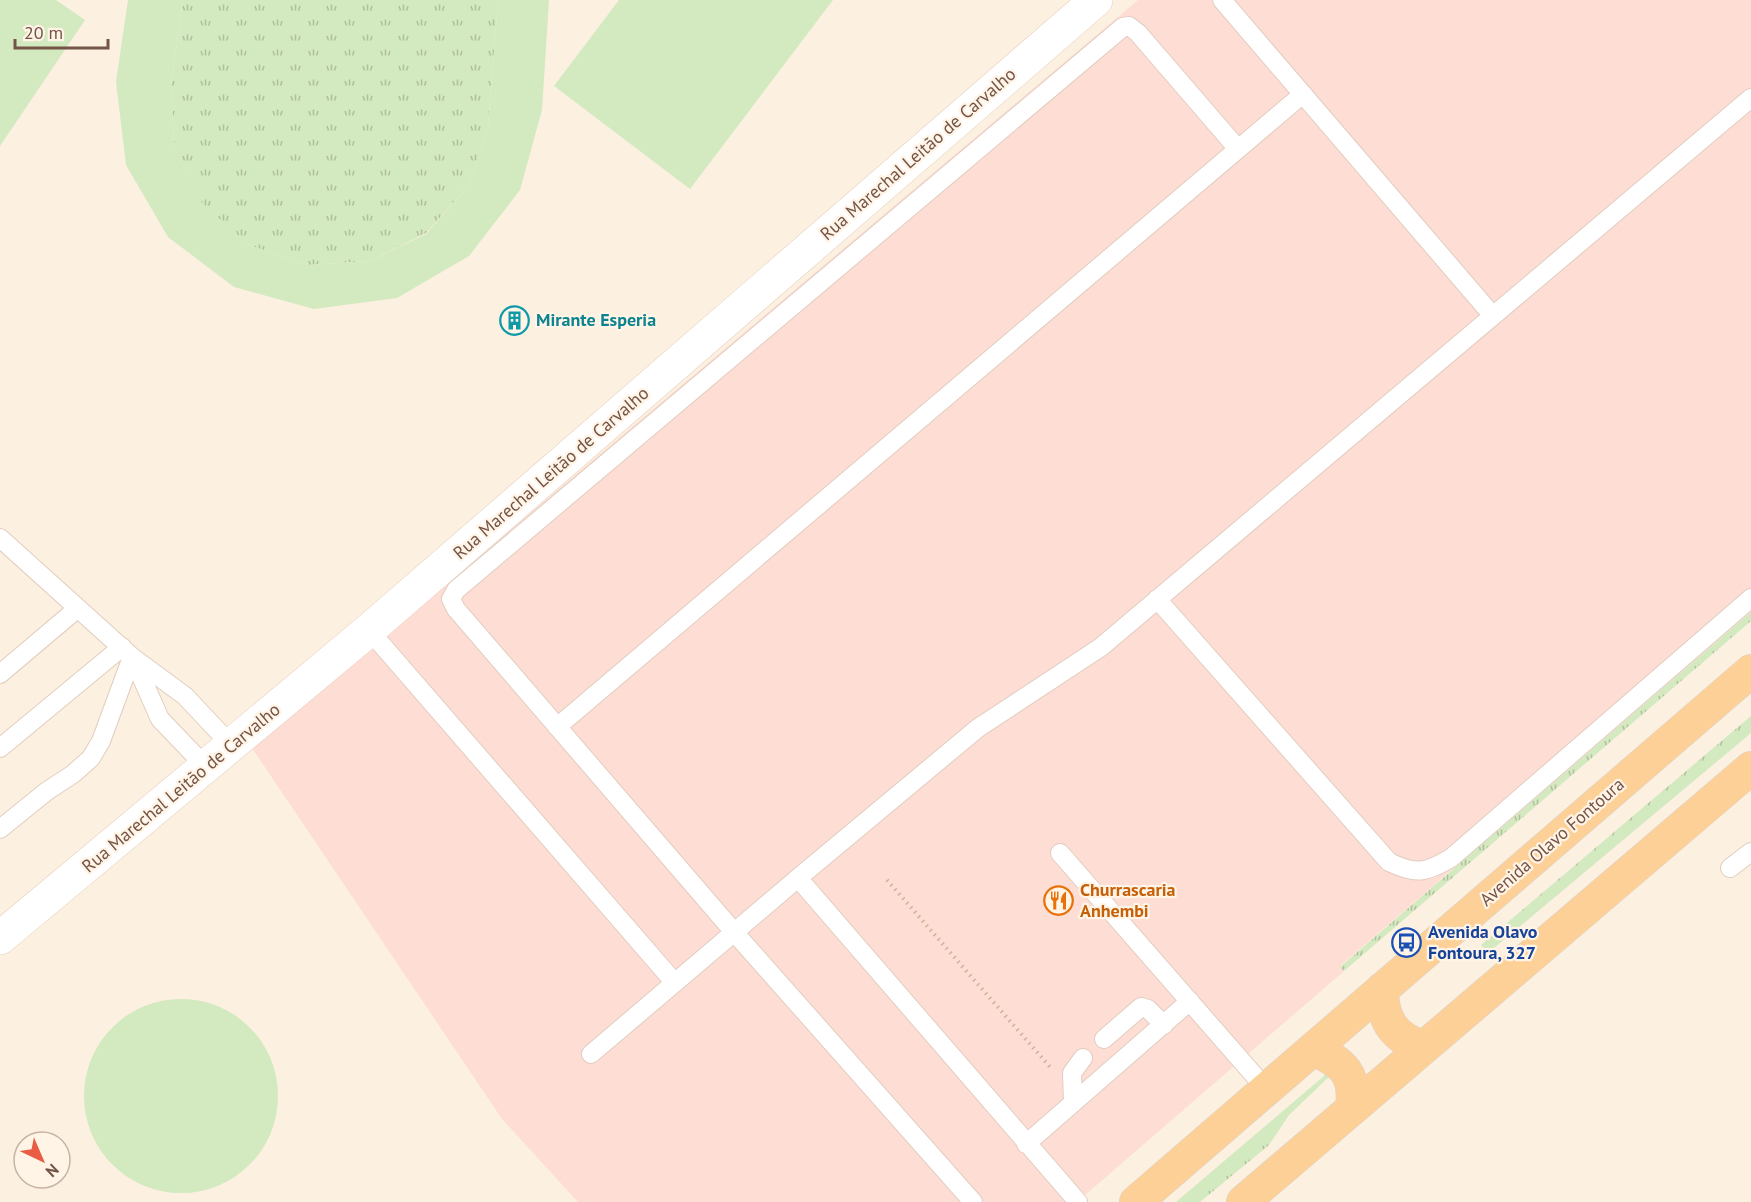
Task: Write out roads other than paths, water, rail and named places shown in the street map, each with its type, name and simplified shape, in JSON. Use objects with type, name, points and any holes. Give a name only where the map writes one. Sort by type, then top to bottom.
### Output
[{"type":"main road","name":"Avenida Olavo Fontoura","points":[[1136,1202],[1751,671]]},
{"type":"main road","points":[[1244,1202],[1751,768]]},
{"type":"main road","points":[[1382,989],[1382,1008],[1394,1032],[1410,1043],[1424,1047]]},
{"type":"main road","points":[[1314,1049],[1341,1064],[1347,1072],[1354,1094],[1352,1109]]},
{"type":"street","name":"Rua Marechal Leitão de Carvalho","points":[[0,938],[369,630],[1096,0]]},
{"type":"lane","points":[[1222,0],[1493,316]]},
{"type":"lane","points":[[974,1202],[734,932],[557,727],[453,604],[453,594],[1123,27],[1129,26],[1138,33],[1238,148]]},
{"type":"lane","points":[[557,727],[1303,94]]},
{"type":"lane","points":[[591,1054],[978,728],[1012,703],[1084,660],[1751,98]]},
{"type":"lane","points":[[0,538],[127,652],[185,696],[232,746]]},
{"type":"lane","points":[[1156,599],[1389,862],[1406,870],[1420,872],[1433,869],[1450,858],[1751,598]]},
{"type":"lane","points":[[0,674],[78,608]]},
{"type":"lane","points":[[369,630],[675,983]]},
{"type":"lane","points":[[0,748],[127,652]]},
{"type":"lane","points":[[127,652],[160,719],[206,767]]},
{"type":"lane","points":[[0,829],[47,791],[73,774],[90,758],[101,741],[127,652]]},
{"type":"lane","points":[[1730,868],[1751,852]]},
{"type":"lane","points":[[1060,853],[1267,1090]]},
{"type":"lane","points":[[798,878],[1078,1202]]},
{"type":"lane","points":[[1026,1144],[1073,1098],[1164,1025],[1190,1001]]},
{"type":"lane","points":[[1104,1039],[1141,1007],[1149,1009],[1164,1025]]},
{"type":"lane","points":[[1073,1098],[1072,1073],[1083,1058]]},
{"type":"place","name":"Mirante Esperia","points":[[515,320]]},
{"type":"place","name":"Churrascaria Anhembi","points":[[1059,900]]},
{"type":"place","name":"Avenida Olavo Fontoura, 327","points":[[1407,942]]}]
